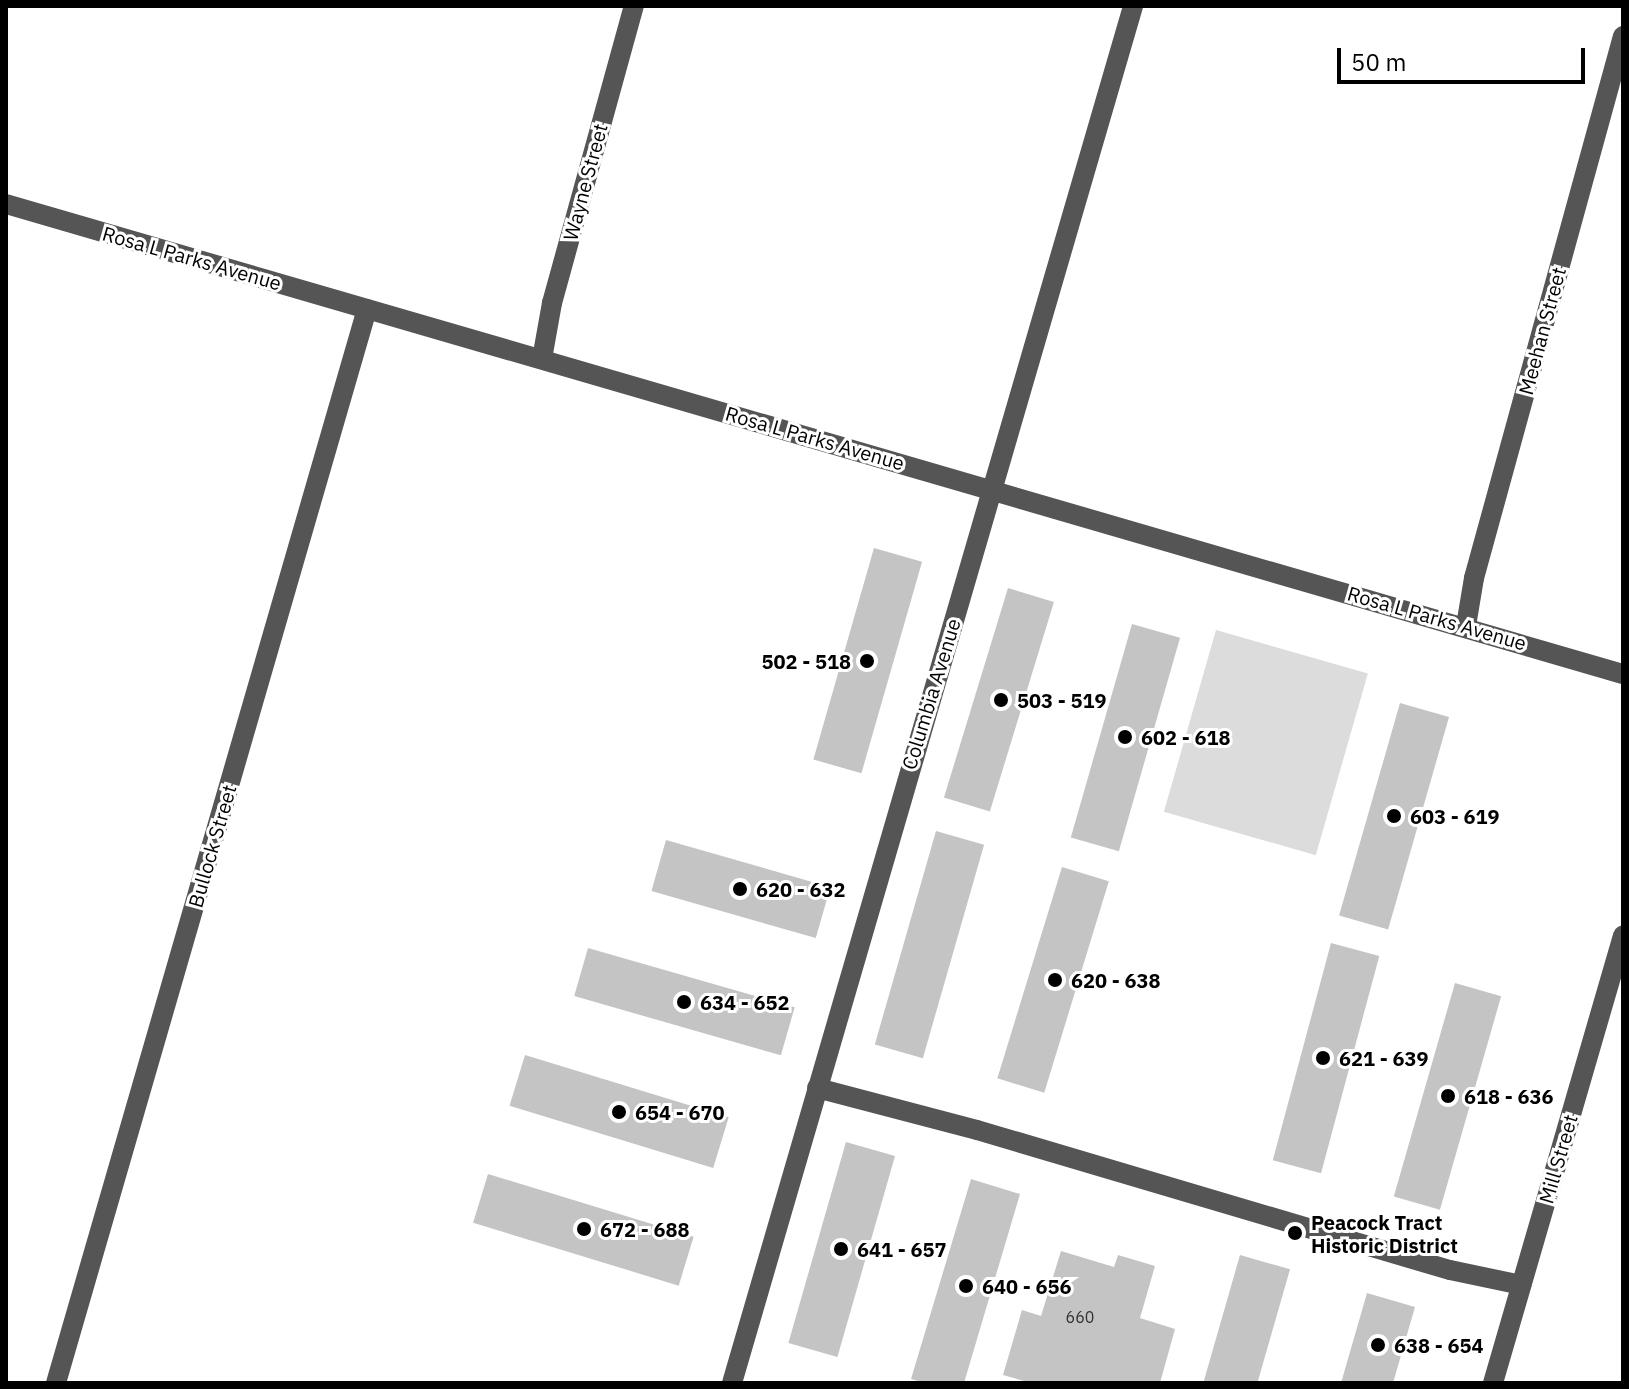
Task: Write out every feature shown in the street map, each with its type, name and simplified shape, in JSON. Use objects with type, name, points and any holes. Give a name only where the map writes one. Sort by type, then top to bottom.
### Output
[{"type":"street","name":"Wayne Street","points":[[542,359],[552,303],[634,6]]},
{"type":"street","name":"Columbia Avenue","points":[[732,1383],[1133,6]]},
{"type":"street","name":"Meehan Street","points":[[1466,626],[1474,578],[1623,36]]},
{"type":"street","name":"Rosa L Parks Avenue","points":[[6,204],[1623,674]]},
{"type":"street","name":"Bullock Street","points":[[56,1383],[367,309]]},
{"type":"street","name":"Mill Street","points":[[1493,1383],[1623,935]]},
{"type":"street","points":[[817,1088],[977,1130],[1450,1270],[1521,1285]]},
{"type":"shaded area","points":[[1216,630],[1368,674],[1316,855],[1164,812]]},
{"type":"building","name":"502 - 518","points":[[874,548],[922,562],[861,773],[813,759]]},
{"type":"building","name":"503 - 519","points":[[1008,588],[1054,602],[990,811],[944,797]]},
{"type":"building","name":"602 - 618","points":[[1132,624],[1180,638],[1119,851],[1071,837]]},
{"type":"building","name":"603 - 619","points":[[1400,703],[1449,717],[1388,929],[1339,915]]},
{"type":"building","points":[[936,831],[984,845],[923,1058],[875,1044]]},
{"type":"building","name":"620 - 632","points":[[666,840],[830,887],[816,938],[651,891]]},
{"type":"building","name":"620 - 638","points":[[1062,867],[1109,881],[1044,1093],[997,1078]]},
{"type":"building","name":"621 - 639","points":[[1331,943],[1379,956],[1321,1173],[1273,1160]]},
{"type":"building","name":"634 - 652","points":[[588,948],[795,1007],[781,1055],[574,996]]},
{"type":"building","name":"618 - 636","points":[[1455,983],[1501,996],[1440,1210],[1394,1196]]},
{"type":"building","name":"654 - 670","points":[[525,1055],[729,1117],[713,1168],[510,1106]]},
{"type":"building","name":"641 - 657","points":[[846,1142],[895,1156],[837,1357],[788,1343]]},
{"type":"building","name":"672 - 688","points":[[488,1174],[694,1237],[679,1286],[473,1223]]},
{"type":"building","name":"640 - 656","points":[[971,1179],[1020,1194],[964,1383],[925,1383],[911,1379]]},
{"type":"building","points":[[1061,1251],[1114,1267],[1118,1255],[1155,1266],[1140,1318],[1175,1329],[1160,1383],[1031,1383],[1003,1375],[1022,1310],[1041,1316]]},
{"type":"building","points":[[1240,1255],[1290,1269],[1257,1383],[1203,1383]]},
{"type":"building","name":"638 - 654","points":[[1367,1293],[1415,1307],[1393,1383],[1341,1383]]},
{"type":"place","name":"502 - 518","points":[[867,661]]},
{"type":"place","name":"503 - 519","points":[[1001,700]]},
{"type":"place","name":"602 - 618","points":[[1125,737]]},
{"type":"place","name":"603 - 619","points":[[1394,816]]},
{"type":"place","name":"620 - 632","points":[[740,889]]},
{"type":"place","name":"620 - 638","points":[[1055,980]]},
{"type":"place","name":"634 - 652","points":[[684,1002]]},
{"type":"place","name":"621 - 639","points":[[1323,1058]]},
{"type":"place","name":"618 - 636","points":[[1448,1096]]},
{"type":"place","name":"654 - 670","points":[[619,1112]]},
{"type":"place","name":"672 - 688","points":[[584,1229]]},
{"type":"place","name":"Peacock Tract Historic District","points":[[1295,1233]]},
{"type":"place","name":"641 - 657","points":[[841,1249]]},
{"type":"place","name":"640 - 656","points":[[966,1286]]},
{"type":"place","name":"638 - 654","points":[[1378,1345]]}]
